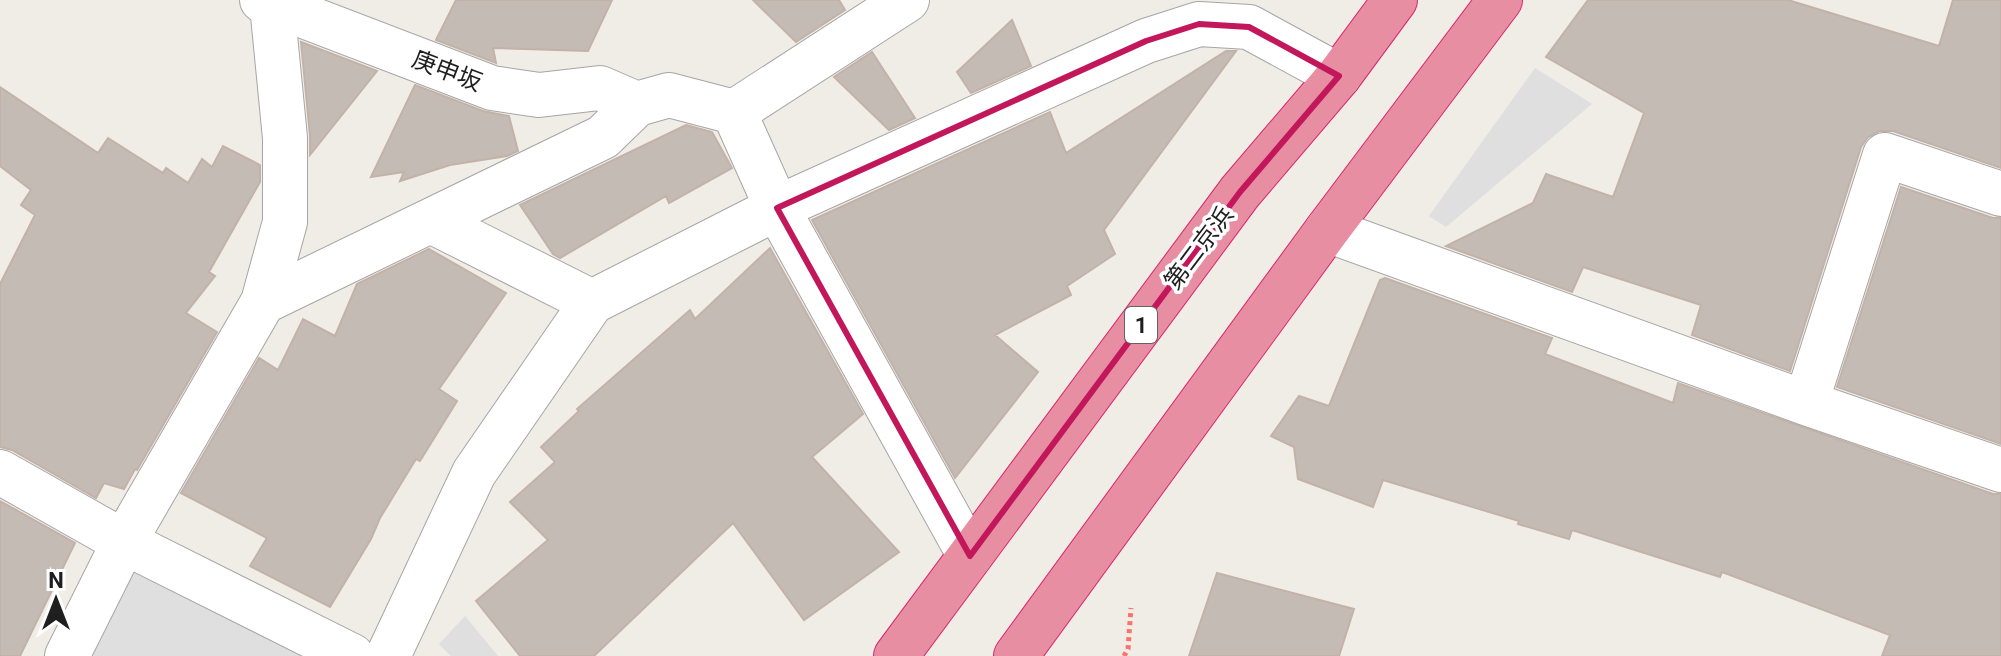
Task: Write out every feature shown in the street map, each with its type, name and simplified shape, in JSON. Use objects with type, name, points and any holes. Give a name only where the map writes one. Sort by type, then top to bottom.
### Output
[{"type":"highway","name":"第二京浜","points":[[896,656],[1240,192],[1339,76],[1395,0]]},
{"type":"highway","points":[[1016,656],[1327,230],[1500,0]]},
{"type":"street","points":[[67,656],[124,542],[263,302],[285,222],[285,138],[267,3]]},
{"type":"street","name":"庚申坂","points":[[267,3],[492,88],[539,95],[600,88],[637,104]]},
{"type":"street","points":[[263,302],[603,137],[637,104],[669,95],[734,112],[889,6]]},
{"type":"street","points":[[388,656],[474,473],[592,302],[777,208],[1146,41],[1199,24],[1249,27],[1339,76]]},
{"type":"street","points":[[734,112],[777,208],[970,556]]},
{"type":"street","points":[[1806,403],[1885,155],[2001,194]]},
{"type":"street","points":[[431,221],[592,302]]},
{"type":"street","points":[[1327,230],[2001,470]]},
{"type":"street","points":[[0,472],[124,542],[352,656]]},
{"type":"path","points":[[1124,656],[1128,649],[1131,608]]},
{"type":"highlighted area","points":[[1199,24],[1249,27],[1339,76],[1240,192],[970,556],[777,208],[1146,41]]},
{"type":"shaded area","points":[[1535,68],[1592,104],[1446,227],[1429,216]]},
{"type":"shaded area","points":[[135,561],[322,656],[88,656]]},
{"type":"shaded area","points":[[465,616],[498,656],[451,656],[439,644]]},
{"type":"building","points":[[456,0],[612,0],[588,51],[493,48],[496,63],[436,40]]},
{"type":"building","points":[[753,0],[839,0],[845,10],[796,42]]},
{"type":"building","points":[[1588,0],[1788,0],[1939,46],[1953,0],[2001,0],[2001,168],[1893,131],[1879,131],[1868,137],[1861,147],[1790,371],[1692,335],[1701,305],[1583,267],[1572,292],[1446,246],[1533,203],[1546,174],[1613,197],[1644,113],[1546,57]]},
{"type":"building","points":[[1012,20],[1031,66],[971,93],[957,72]]},
{"type":"building","points":[[301,42],[377,71],[310,155],[310,136]]},
{"type":"building","points":[[1226,51],[1236,51],[1104,230],[1115,254],[1067,286],[1071,295],[995,335],[1038,372],[955,478],[812,220],[1050,112],[1066,153]]},
{"type":"building","points":[[872,52],[915,118],[889,130],[834,77]]},
{"type":"building","points":[[415,85],[483,111],[509,116],[518,151],[507,156],[450,165],[400,181],[404,172],[371,177]]},
{"type":"building","points":[[0,87],[98,153],[108,138],[163,173],[166,168],[188,183],[202,159],[212,167],[223,146],[260,165],[260,182],[209,272],[215,276],[186,313],[217,332],[124,489],[104,483],[96,498],[12,450],[0,447],[0,284],[35,215],[21,205],[31,190],[0,166]]},
{"type":"building","points":[[686,125],[712,132],[732,168],[669,203],[666,196],[560,258],[553,254],[520,205]]},
{"type":"building","points":[[1901,187],[2001,218],[2001,444],[1837,387]]},
{"type":"building","points":[[770,248],[863,414],[812,457],[899,552],[804,620],[733,523],[594,656],[520,656],[476,601],[548,540],[510,502],[555,462],[541,447],[579,411],[577,409],[690,310],[695,319]]},
{"type":"building","points":[[429,249],[506,293],[439,389],[457,401],[420,461],[416,459],[330,607],[250,566],[267,538],[181,493],[259,358],[278,370],[303,319],[335,336],[357,284]]},
{"type":"building","points":[[1385,278],[1552,338],[1545,354],[1673,403],[1678,383],[1993,494],[2001,494],[2001,656],[1882,656],[1890,635],[1722,572],[1720,577],[1572,530],[1569,539],[1383,480],[1373,507],[1298,479],[1294,447],[1271,436],[1299,396],[1329,406],[1380,280]]},
{"type":"building","points":[[0,501],[75,543],[20,656],[0,656]]},
{"type":"building","points":[[1217,573],[1354,609],[1339,656],[1189,656]]}]
